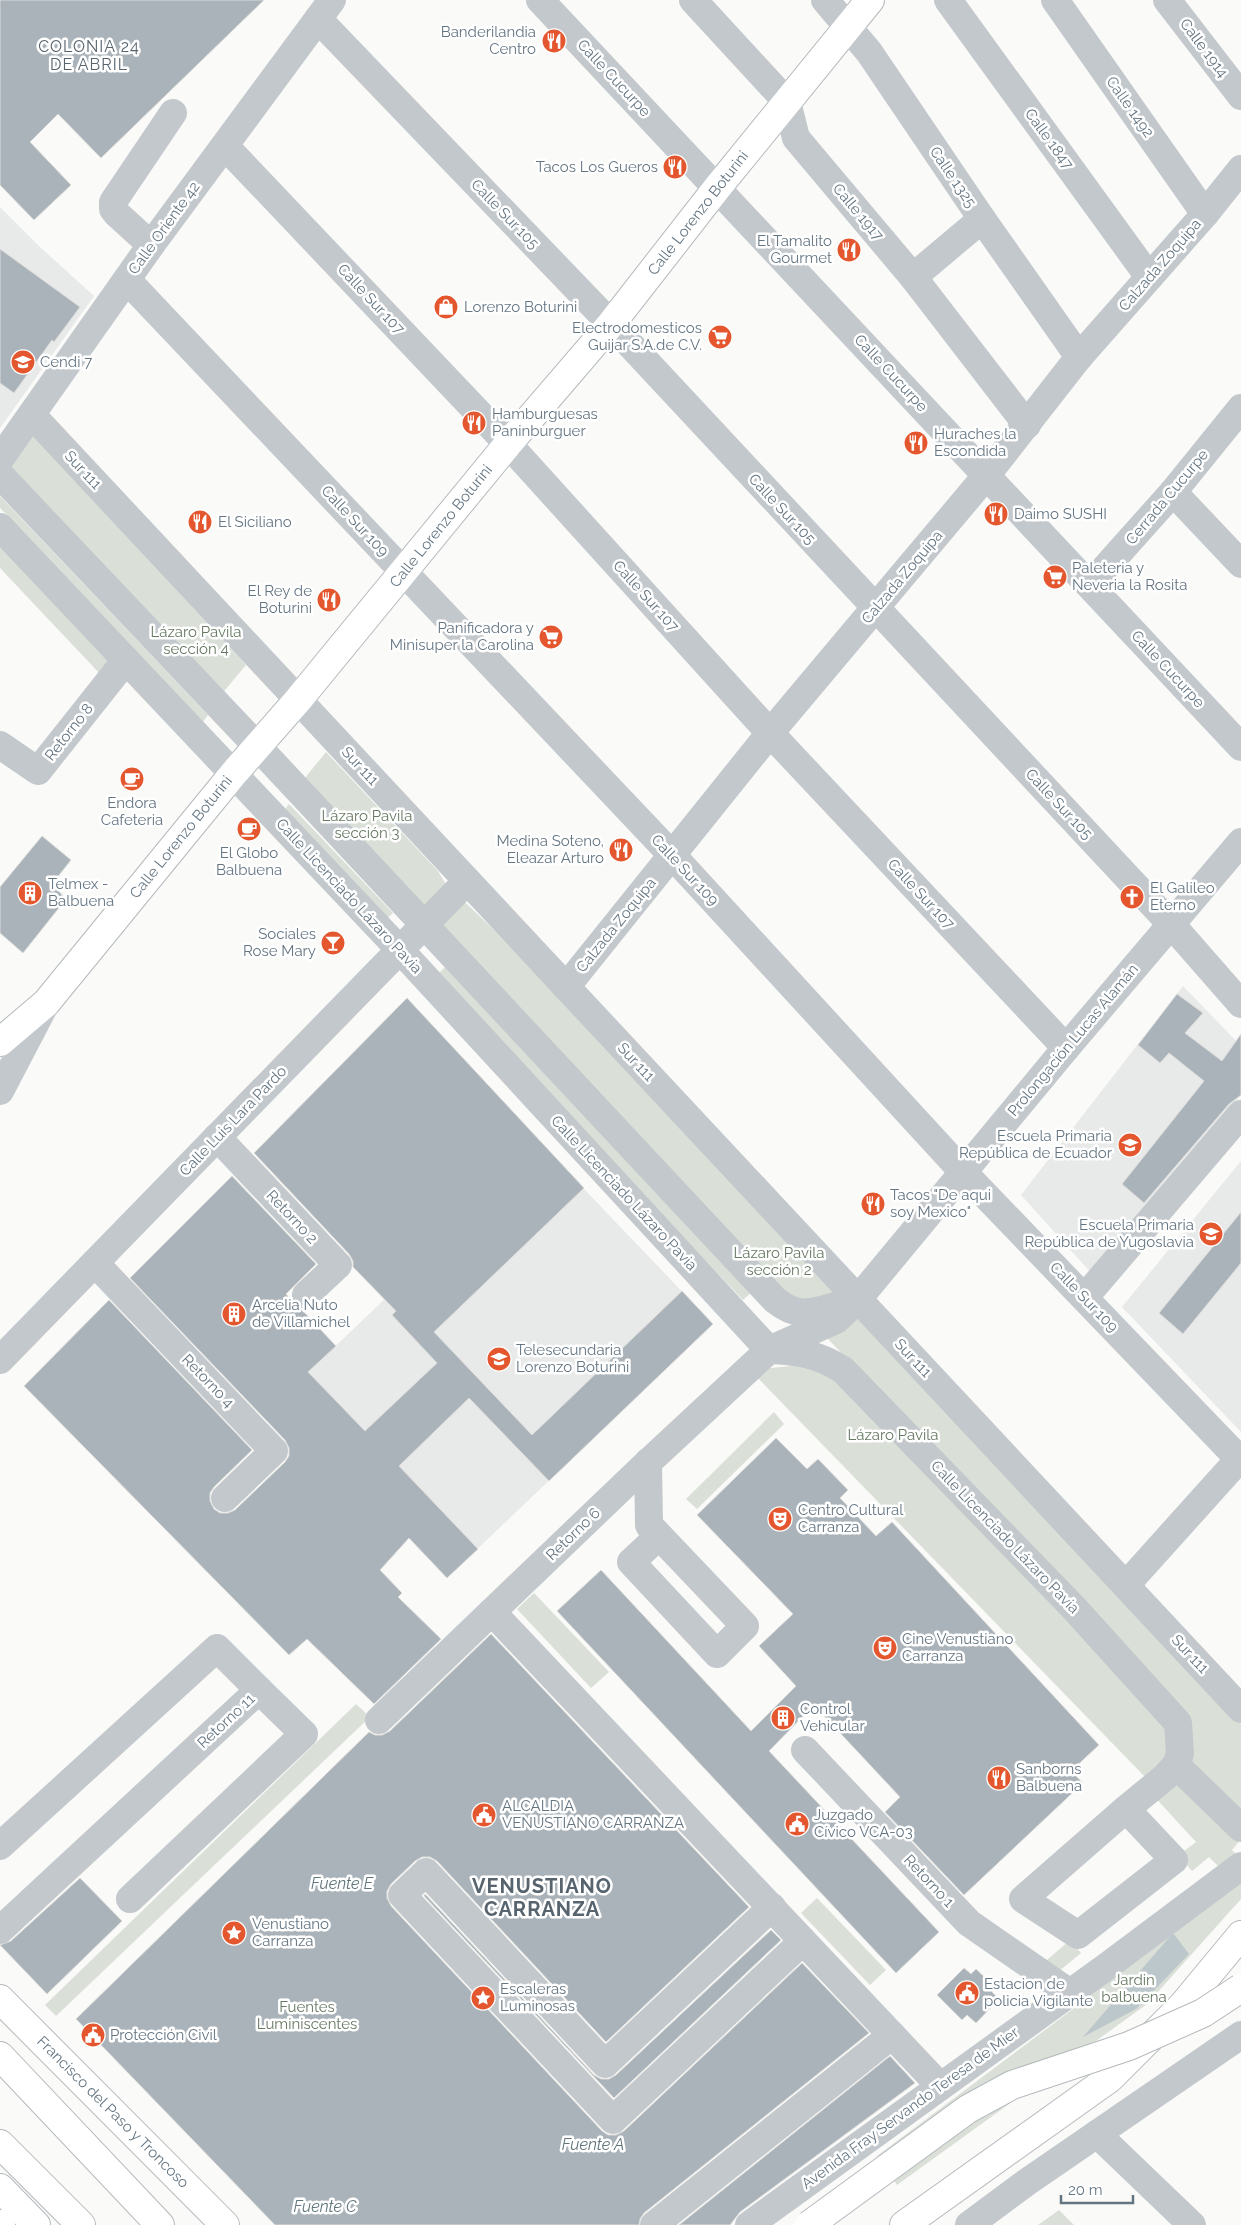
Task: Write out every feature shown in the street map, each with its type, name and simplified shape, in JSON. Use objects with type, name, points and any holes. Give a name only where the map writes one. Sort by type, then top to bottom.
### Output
[{"type":"main road","name":"Calle Lorenzo Boturini","points":[[0,1042],[46,1003],[234,773],[298,700],[508,444],[611,324],[717,188],[870,0]]},
{"type":"main road","points":[[0,1061],[46,1003]]},
{"type":"main road","points":[[904,2225],[1110,2078],[1183,2005],[1241,1935]]},
{"type":"main road","points":[[1183,2005],[1241,1964]]},
{"type":"main road","points":[[809,2225],[977,2104],[1012,2086],[1129,2046],[1203,2013],[1241,1988]]},
{"type":"main road","name":"Francisco del Paso y Troncoso","points":[[0,1999],[225,2225]]},
{"type":"main road","points":[[0,2056],[160,2225]]},
{"type":"main road","points":[[0,2144],[81,2225]]},
{"type":"main road","points":[[0,2188],[36,2225]]},
{"type":"street","name":"Calle Cucurpe","points":[[540,0],[1241,747]]},
{"type":"street","name":"Calle 1917","points":[[693,0],[787,102],[796,138],[913,277],[1027,425]]},
{"type":"street","name":"Calle 1325","points":[[824,0],[869,52],[982,219],[1079,357]]},
{"type":"street","name":"Calle 1847","points":[[948,0],[1149,278]]},
{"type":"street","name":"Calle 1492","points":[[1055,0],[1205,214]]},
{"type":"street","name":"Calle 1914","points":[[1168,0],[1241,96]]},
{"type":"street","name":"Calle Oriente 42","points":[[0,459],[151,245],[325,9]]},
{"type":"street","name":"Calle Sur 105","points":[[325,9],[611,324],[1170,924],[1241,1004]]},
{"type":"street","points":[[151,245],[117,214],[113,209],[112,202],[173,113]]},
{"type":"street","name":"Calle Sur 107","points":[[225,146],[508,444],[770,733],[1066,1048]]},
{"type":"street","name":"Calzada Zoquipa","points":[[566,987],[770,733],[986,476],[1079,357],[1205,214],[1241,169]]},
{"type":"street","points":[[913,277],[982,219]]},
{"type":"street","name":"Calle Sur 109","points":[[127,280],[672,855],[964,1173],[1240,1459]]},
{"type":"street","name":"Cerrada Cucurpe","points":[[1090,585],[1173,492],[1241,408]]},
{"type":"street","name":"Sur 111","points":[[32,415],[1241,1709]]},
{"type":"street","points":[[0,476],[257,746],[775,1300],[788,1310],[801,1313],[826,1309],[858,1299]]},
{"type":"street","points":[[1173,492],[1241,564]]},
{"type":"street","name":"Calle Licenciado Lázaro Pavia","points":[[0,527],[401,951],[769,1350],[796,1351],[825,1359],[843,1370],[1072,1606],[1178,1723],[1180,1754],[1176,1765]]},
{"type":"street","name":"Retorno 8","points":[[1,747],[38,771],[126,660]]},
{"type":"street","name":"Prolongación Lucas Alamán","points":[[769,1350],[836,1320],[858,1299],[1066,1048],[1241,842]]},
{"type":"street","name":"Calle Luis Lara Pardo","points":[[0,1360],[467,882]]},
{"type":"street","points":[[0,1091],[46,1003]]},
{"type":"street","points":[[1085,1297],[1241,1114]]},
{"type":"street","name":"Retorno 2","points":[[217,1137],[338,1265],[306,1295]]},
{"type":"street","name":"Retorno 4","points":[[95,1263],[274,1451],[225,1498]]},
{"type":"street","name":"Retorno 6","points":[[379,1720],[648,1462],[769,1350]]},
{"type":"street","points":[[1126,1585],[1240,1459]]},
{"type":"street","points":[[648,1462],[649,1525],[659,1536]]},
{"type":"street","points":[[492,1612],[940,2086]]},
{"type":"street","name":"Retorno 11","points":[[0,1846],[217,1648],[259,1690],[0,1930]]},
{"type":"street","points":[[130,1899],[304,1734],[259,1690]]},
{"type":"street","name":"Retorno 1","points":[[805,1750],[969,1923],[1070,1993]]},
{"type":"street","points":[[1106,1967],[1101,1951],[1022,1899],[1176,1765],[1241,1828]]},
{"type":"street","points":[[1078,1935],[1174,1860],[1126,1808]]},
{"type":"street","name":"Avenida Fray Servando Teresa de Mier","points":[[749,2225],[1106,1967],[1241,1866]]},
{"type":"street","points":[[772,1908],[605,2064],[426,1872],[402,1895],[613,2120],[803,1941]]},
{"type":"street","points":[[654,2225],[892,2035]]},
{"type":"street","points":[[969,2225],[1097,2134],[1236,2047]]},
{"type":"street","points":[[1097,2134],[1192,2225]]},
{"type":"shaded area","name":"Cendi 7","points":[[0,207],[40,247],[94,296],[0,428]]},
{"type":"shaded area","name":"Escuela Primaria República de Ecuador","points":[[1183,986],[1241,1046],[1241,1095],[1094,1276],[1021,1195]]},
{"type":"shaded area","name":"Telesecundaria Lorenzo Boturini","points":[[544,1147],[713,1324],[447,1578],[278,1401]]},
{"type":"shaded area","name":"Escuela Primaria República de Yugoslavia","points":[[1241,1161],[1241,1432],[1122,1307]]},
{"type":"shaded area","points":[[1173,1933],[1189,1954],[1136,2009],[1083,2037]]},
{"type":"green space","name":"Lázaro Pavila sección 4","points":[[32,434],[246,665],[220,696],[8,467]]},
{"type":"green space","points":[[0,496],[208,715],[202,723],[0,508]]},
{"type":"green space","points":[[0,544],[115,665],[103,677],[0,568]]},
{"type":"green space","name":"Lázaro Pavila","points":[[326,752],[438,871],[445,883],[494,930],[882,1338],[1241,1724],[1241,1839],[1232,1850],[1237,1855],[1220,1868],[1209,1857],[1192,1871],[1179,1855],[1196,1842],[1151,1793],[1148,1780],[755,1375],[762,1369],[848,1360],[300,784]]},
{"type":"green space","points":[[289,804],[393,913],[384,922],[282,813]]},
{"type":"green space","points":[[445,967],[753,1291],[743,1300],[435,977]]},
{"type":"green space","points":[[774,1412],[784,1424],[697,1509],[686,1499]]},
{"type":"green space","points":[[534,1593],[609,1672],[591,1688],[517,1609]]},
{"type":"green space","points":[[356,1704],[370,1717],[56,2016],[45,2005]]},
{"type":"green space","name":"Jardin balbuena","points":[[1241,1881],[1241,1899],[1147,2004],[897,2185],[877,2156],[1081,2003],[1172,1931]]},
{"type":"green space","points":[[817,1898],[886,1970],[870,1985],[801,1913]]},
{"type":"green space","points":[[1070,1940],[1081,1953],[1058,1972],[1047,1960]]},
{"type":"green space","points":[[1059,2210],[1074,2225],[1038,2225]]},
{"type":"building","points":[[0,0],[264,0],[101,158],[58,114],[30,142],[71,185],[34,220],[0,185]]},
{"type":"building","name":"Cendi 7","points":[[0,249],[80,307],[54,342],[52,340],[14,393],[0,383]]},
{"type":"building","name":"Telmex - Balbuena","points":[[42,836],[71,860],[52,884],[66,899],[23,953],[0,933],[0,887]]},
{"type":"building","name":"Escuela Primaria República de Ecuador","points":[[1177,994],[1203,1013],[1185,1033],[1222,1061],[1241,1034],[1241,1095],[1229,1104],[1144,1203],[1122,1184],[1204,1081],[1169,1053],[1160,1063],[1138,1045]]},
{"type":"building","points":[[407,998],[584,1188],[434,1332],[532,1435],[682,1291],[713,1324],[549,1481],[469,1398],[399,1466],[478,1549],[447,1578],[409,1538],[380,1570],[402,1593],[398,1597],[441,1639],[374,1704],[307,1639],[289,1655],[24,1386],[109,1300],[252,1450],[210,1493],[210,1501],[214,1509],[220,1513],[228,1513],[235,1510],[285,1462],[289,1456],[289,1448],[285,1440],[130,1278],[232,1176],[316,1264],[286,1294],[295,1306],[302,1310],[336,1346],[308,1372],[365,1431],[437,1363],[392,1315],[396,1311],[353,1267],[353,1261],[349,1254],[254,1153]]},
{"type":"building","points":[[1241,1212],[1241,1263],[1183,1334],[1159,1313]]},
{"type":"building","points":[[776,1438],[807,1469],[818,1459],[848,1490],[840,1498],[876,1536],[892,1522],[1099,1745],[1071,1771],[1083,1783],[964,1895],[885,1812],[900,1797],[814,1705],[769,1751],[939,1932],[896,1973],[557,1611],[601,1570],[751,1731],[796,1686],[759,1646],[793,1614],[697,1515]]},
{"type":"building","name":"ALCALDIA VENUSTIANO CARRANZA","points":[[491,1634],[749,1907],[606,2042],[437,1861],[430,1857],[422,1857],[415,1861],[391,1884],[387,1891],[387,1898],[391,1906],[602,2131],[608,2135],[616,2135],[624,2131],[802,1963],[869,2033],[644,2213],[639,2225],[275,2225],[76,2019],[369,1732],[375,1735],[382,1735],[390,1731]]},
{"type":"building","points":[[80,1878],[122,1921],[47,1994],[0,1945],[11,1941]]},
{"type":"building","points":[[425,1894],[594,2075],[601,2079],[609,2079],[616,2075],[771,1930],[781,1940],[614,2098],[424,1896]]},
{"type":"building","points":[[964,1968],[971,1974],[976,1969],[996,1988],[992,1992],[999,1999],[976,2023],[967,2015],[962,2020],[937,1995]]},
{"type":"building","points":[[890,2056],[915,2083],[740,2212],[730,2225],[679,2225]]},
{"type":"place","name":"Banderilandia Centro","points":[[554,41]]},
{"type":"place","name":"Tacos Los Gueros","points":[[675,167]]},
{"type":"place","name":"El Tamalito Gourmet","points":[[849,250]]},
{"type":"place","name":"Lorenzo Boturini","points":[[446,307]]},
{"type":"place","name":"Electrodomesticos Guijar S.A.de C.V.","points":[[720,337]]},
{"type":"place","name":"Cendi 7","points":[[23,362]]},
{"type":"place","name":"Hamburguesas Paninburguer","points":[[474,423]]},
{"type":"place","name":"Huraches la Escondida","points":[[916,443]]},
{"type":"place","name":"Daimo SUSHI","points":[[996,514]]},
{"type":"place","name":"El Siciliano","points":[[200,522]]},
{"type":"place","name":"Paleteria y Neveria la Rosita","points":[[1055,577]]},
{"type":"place","name":"El Rey de Boturini","points":[[329,600]]},
{"type":"place","name":"Panificadora y Minisuper la Carolina","points":[[551,637]]},
{"type":"place","name":"Endora Cafeteria","points":[[132,779]]},
{"type":"place","name":"El Globo Balbuena","points":[[249,829]]},
{"type":"place","name":"Medina Soteno, Eleazar Arturo","points":[[621,850]]},
{"type":"place","name":"Telmex - Balbuena","points":[[30,893]]},
{"type":"place","name":"El Galileo Eterno","points":[[1132,897]]},
{"type":"place","name":"Sociales Rose Mary","points":[[333,943]]},
{"type":"place","name":"Escuela Primaria República de Ecuador","points":[[1130,1145]]},
{"type":"place","name":"Tacos \"De aqui soy Mexico\"","points":[[873,1204]]},
{"type":"place","name":"Escuela Primaria República de Yugoslavia","points":[[1211,1234]]},
{"type":"place","name":"Arcelia Nuto de Villamichel","points":[[234,1314]]},
{"type":"place","name":"Telesecundaria Lorenzo Boturini","points":[[499,1359]]},
{"type":"place","name":"Centro Cultural Carranza","points":[[780,1519]]},
{"type":"place","name":"Cine Venustiano Carranza","points":[[885,1648]]},
{"type":"place","name":"Control Vehicular","points":[[783,1718]]},
{"type":"place","name":"Sanborns Balbuena","points":[[999,1778]]},
{"type":"place","name":"ALCALDIA VENUSTIANO CARRANZA","points":[[484,1815]]},
{"type":"place","name":"Juzgado Cívico VCA-03","points":[[797,1824]]},
{"type":"place","name":"Venustiano Carranza","points":[[234,1933]]},
{"type":"place","name":"Estacion de policia Vigilante","points":[[967,1993]]},
{"type":"place","name":"Escaleras Luminosas","points":[[483,1998]]},
{"type":"place","name":"Protección Civil","points":[[93,2035]]},
{"type":"district","name":"COLONIA 24 DE ABRIL","points":[[89,55]]},
{"type":"district","name":"VENUSTIANO CARRANZA","points":[[542,1898]]},
{"type":"park label","name":"Lázaro Pavila sección 3","points":[[367,824]]},
{"type":"park label","name":"Lázaro Pavila sección 2","points":[[779,1262]]},
{"type":"park label","name":"Fuentes Luminiscentes","points":[[307,2016]]},
{"type":"water label","name":"Fuente E","points":[[342,1883]]},
{"type":"water label","name":"Fuente A","points":[[593,2144]]},
{"type":"water label","name":"Fuente C","points":[[325,2206]]}]
